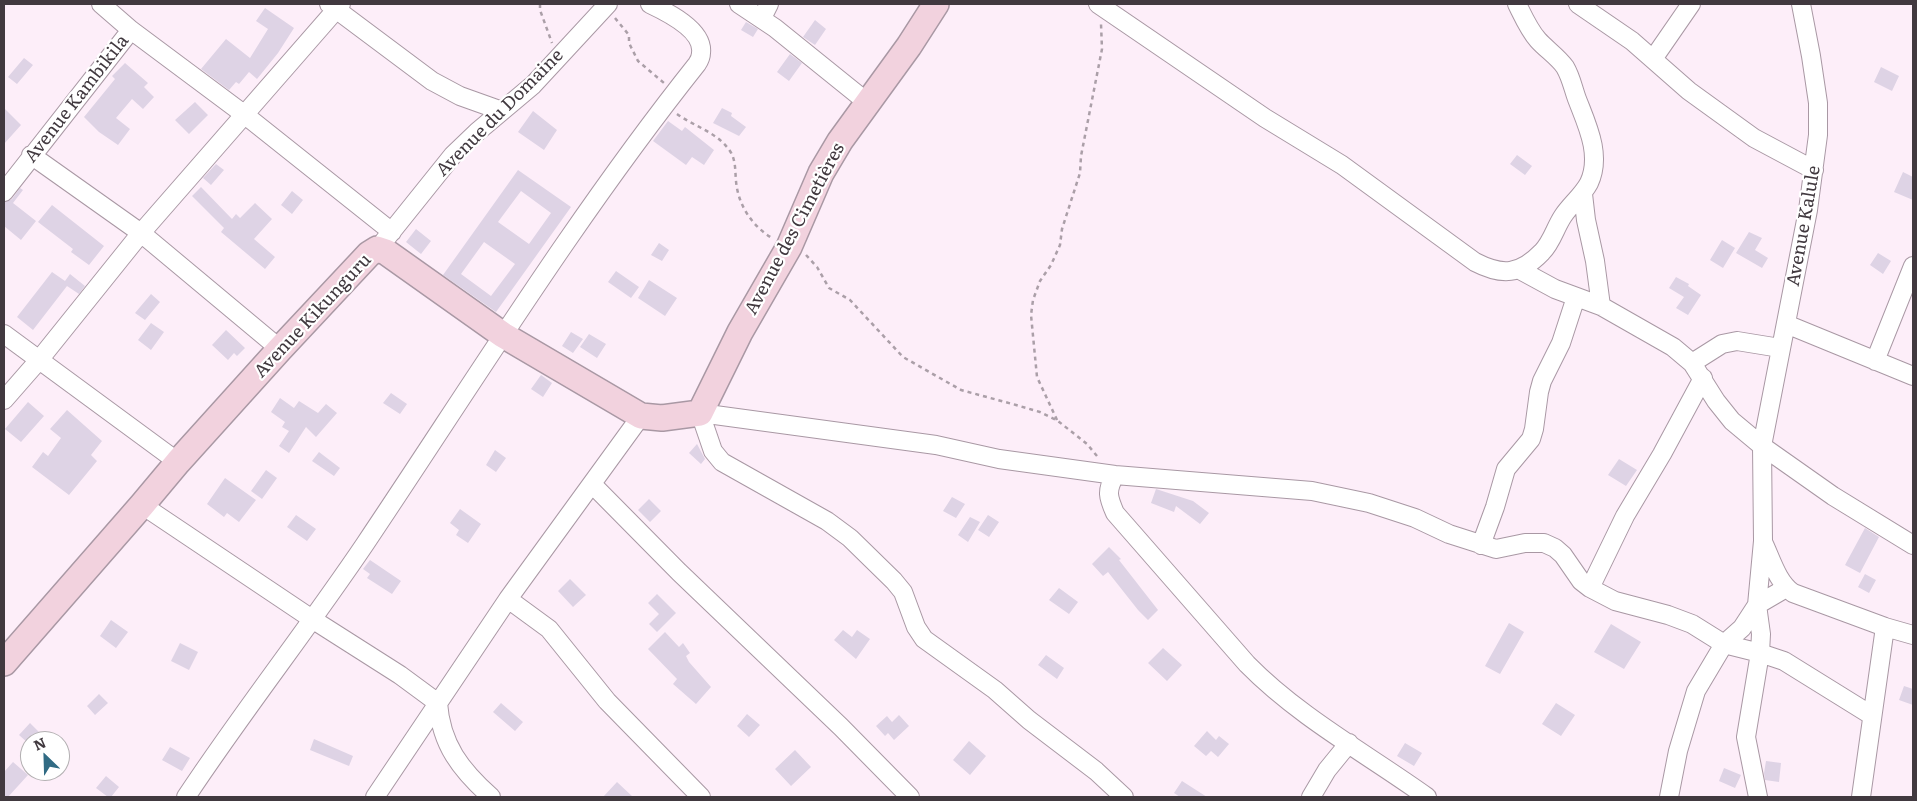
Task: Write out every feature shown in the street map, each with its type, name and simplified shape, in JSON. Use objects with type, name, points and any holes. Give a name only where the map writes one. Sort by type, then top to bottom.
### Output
[{"type":"street","points":[[186,797],[254,698],[364,546],[503,335],[675,92],[697,64],[702,52],[693,32],[675,17],[650,4]]},
{"type":"street","points":[[739,4],[766,11],[868,104]]},
{"type":"street","name":"Avenue des Cimetières","points":[[700,413],[740,332],[789,247],[821,174],[840,141],[909,46],[936,4]]},
{"type":"street","points":[[1098,4],[1265,118],[1342,164],[1474,262],[1490,270],[1508,272],[1520,270],[1534,261],[1548,246],[1562,217],[1573,202],[1583,194],[1590,181],[1593,167],[1593,140],[1571,77],[1564,64],[1536,38],[1517,4]]},
{"type":"street","points":[[1578,4],[1632,41],[1689,91],[1754,138],[1814,170]]},
{"type":"street","points":[[1653,59],[1691,4]]},
{"type":"street","name":"Avenue Kalule","points":[[1757,605],[1763,541],[1762,446],[1814,170],[1818,135],[1818,103],[1812,56],[1801,4]]},
{"type":"street","points":[[104,5],[131,30],[245,115],[384,241]]},
{"type":"street","name":"Avenue du Domaine","points":[[384,241],[454,155],[532,85],[606,5]]},
{"type":"street","points":[[4,400],[39,360],[141,233],[245,115],[335,6],[432,81],[460,96],[502,111]]},
{"type":"street","name":"Avenue Kambikila","points":[[4,192],[31,155],[131,30]]},
{"type":"street","points":[[31,155],[141,233],[280,349]]},
{"type":"street","points":[[1583,194],[1601,306]]},
{"type":"street","name":"Avenue Kikunguru","points":[[384,241],[386,252],[503,335],[641,416],[662,418],[700,413]]},
{"type":"street","name":"Avenue Kikunguru","points":[[4,662],[178,462],[280,349],[369,254],[384,241]]},
{"type":"street","points":[[1875,361],[1913,266]]},
{"type":"street","points":[[1520,270],[1536,280],[1601,306],[1673,347],[1692,363],[1716,401],[1732,421],[1762,446],[1833,496],[1913,545]]},
{"type":"street","points":[[1481,545],[1506,469],[1531,439],[1542,381],[1561,343],[1576,297]]},
{"type":"street","points":[[1786,324],[1913,376]]},
{"type":"street","points":[[4,334],[178,462]]},
{"type":"street","points":[[1692,363],[1722,344],[1737,341],[1780,348]]},
{"type":"street","points":[[1590,588],[1625,516],[1662,454],[1703,378]]},
{"type":"street","points":[[1124,797],[995,690],[924,639],[916,627],[903,592],[840,529],[722,462],[713,451],[700,413],[936,445],[999,459],[1115,475],[1312,491],[1369,503],[1415,518],[1449,534],[1496,549],[1525,543],[1544,543],[1555,548],[1563,555],[1581,580],[1590,588],[1615,601],[1668,615],[1692,624],[1724,644],[1760,652],[1784,661],[1872,715]]},
{"type":"street","points":[[375,797],[508,599],[641,416]]},
{"type":"street","points":[[1115,475],[1109,486],[1110,500],[1115,512],[1247,664],[1269,686],[1427,797]]},
{"type":"street","points":[[592,484],[679,572],[841,727],[910,797]]},
{"type":"street","points":[[142,505],[312,619],[400,675],[438,703],[441,728],[446,742],[459,763],[491,797]]},
{"type":"street","points":[[1763,541],[1786,588],[1793,593],[1885,627],[1913,635]]},
{"type":"street","points":[[1669,797],[1678,751],[1696,691],[1724,644],[1742,628],[1757,605],[1786,588]]},
{"type":"street","points":[[508,599],[549,629],[607,701],[701,797]]},
{"type":"street","points":[[1757,605],[1761,634],[1760,652],[1746,737],[1758,797]]},
{"type":"street","points":[[1861,797],[1885,627]]},
{"type":"street","points":[[1311,797],[1327,770],[1349,743]]},
{"type":"path","points":[[540,4],[540,10],[558,58]]},
{"type":"path","points":[[1058,421],[1037,377],[1031,314],[1033,300],[1040,281],[1051,265],[1060,245],[1062,229],[1080,173],[1081,156],[1102,49],[1098,4]]},
{"type":"path","points":[[606,5],[625,28],[629,43],[638,61],[675,92],[672,102],[673,109],[678,115],[710,132],[721,140],[732,153],[736,183],[745,211],[763,233],[811,259],[829,288],[838,295],[850,300],[903,357],[960,390],[1016,404],[1040,412],[1058,421],[1086,444],[1115,475]]},
{"type":"building","points":[[265,8],[294,28],[278,53],[257,79],[249,72],[239,84],[236,82],[229,90],[201,69],[226,39],[250,58],[268,29],[256,21]]},
{"type":"building","points":[[815,20],[826,29],[815,45],[803,37]]},
{"type":"building","points":[[746,22],[758,29],[753,37],[741,30]]},
{"type":"building","points":[[790,54],[802,63],[789,81],[777,72]]},
{"type":"building","points":[[24,58],[33,65],[17,84],[8,77]]},
{"type":"building","points":[[125,63],[148,83],[144,87],[154,97],[143,109],[132,99],[116,118],[130,129],[118,145],[99,132],[84,117],[115,79],[112,76]]},
{"type":"building","points":[[1881,67],[1899,76],[1892,91],[1874,82]]},
{"type":"building","points":[[195,102],[208,115],[189,134],[175,120]]},
{"type":"building","points":[[4,108],[21,125],[4,144]]},
{"type":"building","points":[[722,108],[732,113],[731,116],[746,127],[739,136],[713,123]]},
{"type":"building","points":[[533,111],[557,130],[544,150],[518,132]]},
{"type":"building","points":[[668,121],[682,131],[685,127],[714,150],[704,165],[692,157],[686,165],[653,141]]},
{"type":"building","points":[[1517,155],[1532,166],[1525,175],[1510,164]]},
{"type":"building","points":[[216,164],[224,170],[211,185],[203,178]]},
{"type":"building","points":[[518,170],[571,207],[496,312],[443,275]],"holes":[[[521,191],[551,213],[529,244],[498,222]],[[484,242],[515,264],[491,296],[461,274]]]},
{"type":"building","points":[[1903,172],[1913,177],[1913,200],[1894,192]]},
{"type":"building","points":[[201,187],[232,219],[236,214],[240,218],[255,203],[272,219],[254,239],[275,257],[265,269],[221,232],[224,228],[192,196]]},
{"type":"building","points":[[20,188],[23,190],[13,203],[36,221],[21,240],[4,226],[4,202],[12,199]]},
{"type":"building","points":[[292,191],[303,200],[292,214],[281,205]]},
{"type":"building","points":[[52,205],[104,246],[89,265],[71,252],[73,249],[38,222]]},
{"type":"building","points":[[416,229],[431,241],[421,254],[406,242]]},
{"type":"building","points":[[1749,232],[1762,238],[1755,250],[1768,258],[1762,268],[1736,253]]},
{"type":"building","points":[[1722,240],[1735,248],[1723,268],[1710,260]]},
{"type":"building","points":[[659,243],[669,250],[662,261],[651,255]]},
{"type":"building","points":[[1878,253],[1891,261],[1883,274],[1870,265]]},
{"type":"building","points":[[616,271],[639,287],[631,298],[608,282]]},
{"type":"building","points":[[52,272],[65,281],[70,274],[85,286],[79,294],[67,286],[33,330],[17,317]]},
{"type":"building","points":[[1676,277],[1689,284],[1688,286],[1701,295],[1688,315],[1676,308],[1684,297],[1669,288]]},
{"type":"building","points":[[649,280],[677,298],[665,316],[638,298]]},
{"type":"building","points":[[151,294],[160,302],[145,320],[135,313]]},
{"type":"building","points":[[151,323],[164,332],[151,350],[138,340]]},
{"type":"building","points":[[226,330],[245,348],[237,356],[234,353],[228,360],[212,345]]},
{"type":"building","points":[[571,332],[583,339],[573,353],[562,346]]},
{"type":"building","points":[[589,334],[606,344],[597,358],[580,347]]},
{"type":"building","points":[[541,375],[552,383],[543,397],[531,389]]},
{"type":"building","points":[[391,393],[407,404],[400,414],[383,403]]},
{"type":"building","points":[[280,398],[294,408],[299,401],[318,413],[326,404],[337,413],[316,437],[306,427],[289,453],[279,446],[289,431],[282,427],[285,422],[271,412]]},
{"type":"building","points":[[28,402],[44,416],[21,442],[5,429]]},
{"type":"building","points":[[67,410],[102,441],[91,455],[97,461],[69,495],[32,467],[43,452],[48,456],[61,438],[50,429]]},
{"type":"building","points":[[697,444],[705,459],[701,464],[689,453]]},
{"type":"building","points":[[495,450],[506,458],[496,472],[486,465]]},
{"type":"building","points":[[319,452],[340,468],[334,476],[312,461]]},
{"type":"building","points":[[1619,459],[1637,470],[1626,486],[1608,475]]},
{"type":"building","points":[[266,470],[277,478],[262,499],[251,491]]},
{"type":"building","points":[[225,478],[256,500],[239,522],[227,513],[224,517],[207,504]]},
{"type":"building","points":[[1156,489],[1193,501],[1209,513],[1200,524],[1176,506],[1174,512],[1151,503]]},
{"type":"building","points":[[952,497],[965,504],[956,518],[943,511]]},
{"type":"building","points":[[649,499],[661,511],[650,522],[638,510]]},
{"type":"building","points":[[460,509],[481,524],[468,543],[456,535],[459,530],[450,523]]},
{"type":"building","points":[[296,515],[316,529],[307,541],[287,527]]},
{"type":"building","points":[[988,515],[999,522],[989,537],[978,530]]},
{"type":"building","points":[[970,517],[980,522],[968,542],[958,535]]},
{"type":"building","points":[[1865,528],[1879,537],[1860,573],[1845,565]]},
{"type":"building","points":[[1109,547],[1121,559],[1119,560],[1158,610],[1148,620],[1108,572],[1103,576],[1092,564]]},
{"type":"building","points":[[370,560],[401,581],[392,594],[367,578],[370,574],[363,569]]},
{"type":"building","points":[[1865,574],[1876,580],[1869,593],[1858,587]]},
{"type":"building","points":[[570,579],[586,595],[573,607],[558,591]]},
{"type":"building","points":[[1059,588],[1078,602],[1069,614],[1049,600]]},
{"type":"building","points":[[657,594],[676,613],[657,632],[649,624],[659,614],[648,603]]},
{"type":"building","points":[[111,620],[128,632],[116,648],[100,636]]},
{"type":"building","points":[[1509,623],[1524,632],[1500,674],[1485,666]]},
{"type":"building","points":[[1611,624],[1641,642],[1624,669],[1594,652]]},
{"type":"building","points":[[843,630],[852,637],[857,630],[870,639],[856,659],[834,640]]},
{"type":"building","points":[[665,632],[679,647],[683,643],[690,653],[686,656],[689,662],[711,687],[696,704],[673,684],[677,679],[648,649]]},
{"type":"building","points":[[180,643],[198,652],[189,670],[171,661]]},
{"type":"building","points":[[1163,648],[1182,665],[1167,681],[1148,663]]},
{"type":"building","points":[[1046,655],[1064,668],[1057,679],[1038,665]]},
{"type":"building","points":[[1904,686],[1913,689],[1913,705],[1899,700]]},
{"type":"building","points":[[99,694],[108,703],[95,715],[87,706]]},
{"type":"building","points":[[501,703],[523,722],[515,731],[493,712]]},
{"type":"building","points":[[1556,703],[1575,715],[1561,736],[1542,724]]},
{"type":"building","points":[[747,714],[760,725],[749,737],[737,726]]},
{"type":"building","points":[[899,715],[909,726],[894,740],[888,733],[885,736],[876,726],[887,716],[892,722]]},
{"type":"building","points":[[30,723],[38,731],[23,731]]},
{"type":"building","points":[[1207,731],[1216,740],[1219,736],[1229,744],[1218,757],[1211,751],[1206,756],[1194,746]]},
{"type":"building","points":[[314,739],[353,756],[349,766],[310,750]]},
{"type":"building","points":[[969,741],[986,756],[970,775],[953,760]]},
{"type":"building","points":[[1405,743],[1422,753],[1414,766],[1397,756]]},
{"type":"building","points":[[170,747],[190,758],[182,771],[162,760]]},
{"type":"building","points":[[795,750],[811,767],[791,786],[775,769]]},
{"type":"building","points":[[1766,761],[1781,763],[1779,782],[1765,780]]},
{"type":"building","points":[[13,762],[20,768],[20,781],[23,781],[8,797],[4,797],[4,772]]},
{"type":"building","points":[[1724,768],[1741,775],[1735,788],[1719,781]]},
{"type":"building","points":[[106,776],[119,787],[111,797],[108,797],[96,788]]},
{"type":"building","points":[[1182,781],[1207,797],[1180,797],[1174,793]]},
{"type":"building","points":[[617,782],[633,797],[603,797]]}]
